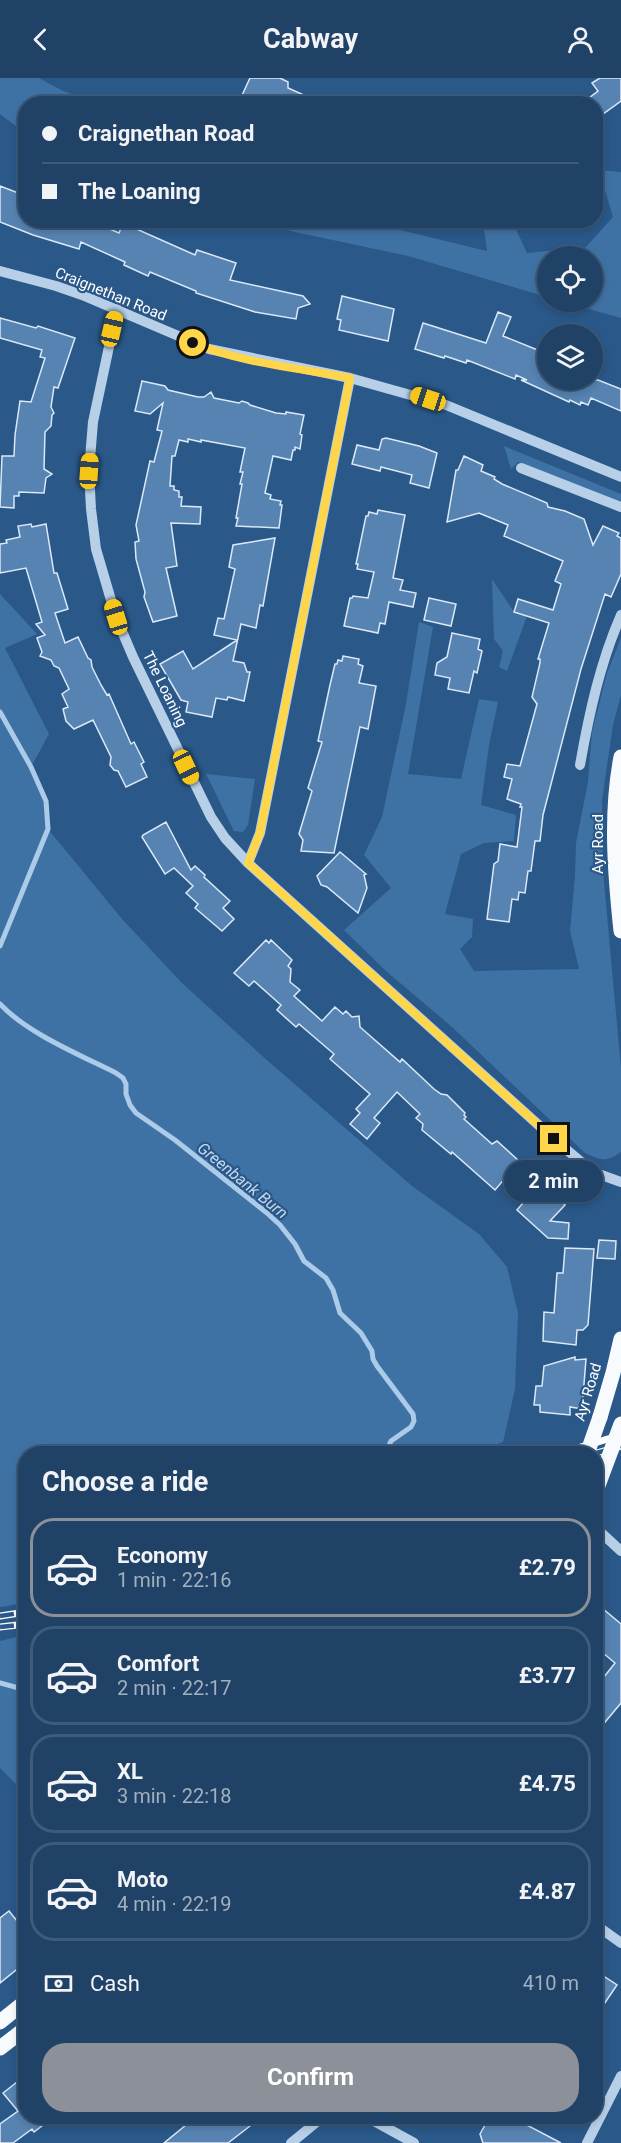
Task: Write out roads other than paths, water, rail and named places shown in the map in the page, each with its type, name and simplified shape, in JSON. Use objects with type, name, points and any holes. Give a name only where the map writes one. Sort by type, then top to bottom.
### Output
[{"type":"main road","name":"Ayr Road","points":[[621,757],[618,775],[615,865],[621,931]]},
{"type":"main road","name":"Ayr Road","points":[[590,1446],[613,1373],[621,1339]]},
{"type":"main road","points":[[603,1472],[621,1424]]},
{"type":"main road","points":[[18,2007],[2,2020],[18,2029]]},
{"type":"main road","points":[[0,2048],[18,2034]]},
{"type":"street","name":"Craignethan Road","points":[[0,271],[56,286],[117,309],[209,349],[350,378],[446,405],[621,477]]},
{"type":"street","name":"The Loaning","points":[[117,309],[93,422],[89,471],[96,549],[116,617],[133,657],[211,817],[225,838],[248,863],[561,1146],[593,1172],[621,1182]]},
{"type":"street","points":[[248,863],[260,833],[350,378]]},
{"type":"street","points":[[521,468],[621,507]]},
{"type":"street","points":[[580,765],[588,718],[597,684],[621,615]]},
{"type":"street","points":[[603,1534],[621,1551]]},
{"type":"street","points":[[603,1930],[621,1943]]},
{"type":"street","points":[[603,2111],[621,2076]]},
{"type":"street","points":[[291,2143],[314,2124]]},
{"type":"street","points":[[380,2124],[414,2143]]},
{"type":"street","points":[[587,2143],[597,2124]]},
{"type":"waterway","name":"Greenbank Burn","points":[[0,712],[31,767],[46,801],[48,829],[0,946]]},
{"type":"waterway","name":"Greenbank Burn","points":[[0,1004],[11,1015],[39,1034],[123,1078],[130,1105],[136,1113],[175,1140],[280,1225],[295,1244],[304,1261],[326,1278],[333,1290],[340,1313],[361,1333],[372,1351],[377,1366],[413,1414],[414,1421],[411,1427],[391,1441],[389,1446]]},
{"type":"waterway","name":"Greenbank Burn","points":[[0,1683],[18,1688]]},
{"type":"railway","points":[[584,1446],[621,1435]]},
{"type":"railway","points":[[603,1451],[621,1446]]},
{"type":"railway","points":[[0,1616],[18,1613]]},
{"type":"railway","points":[[0,1627],[18,1625]]}]
